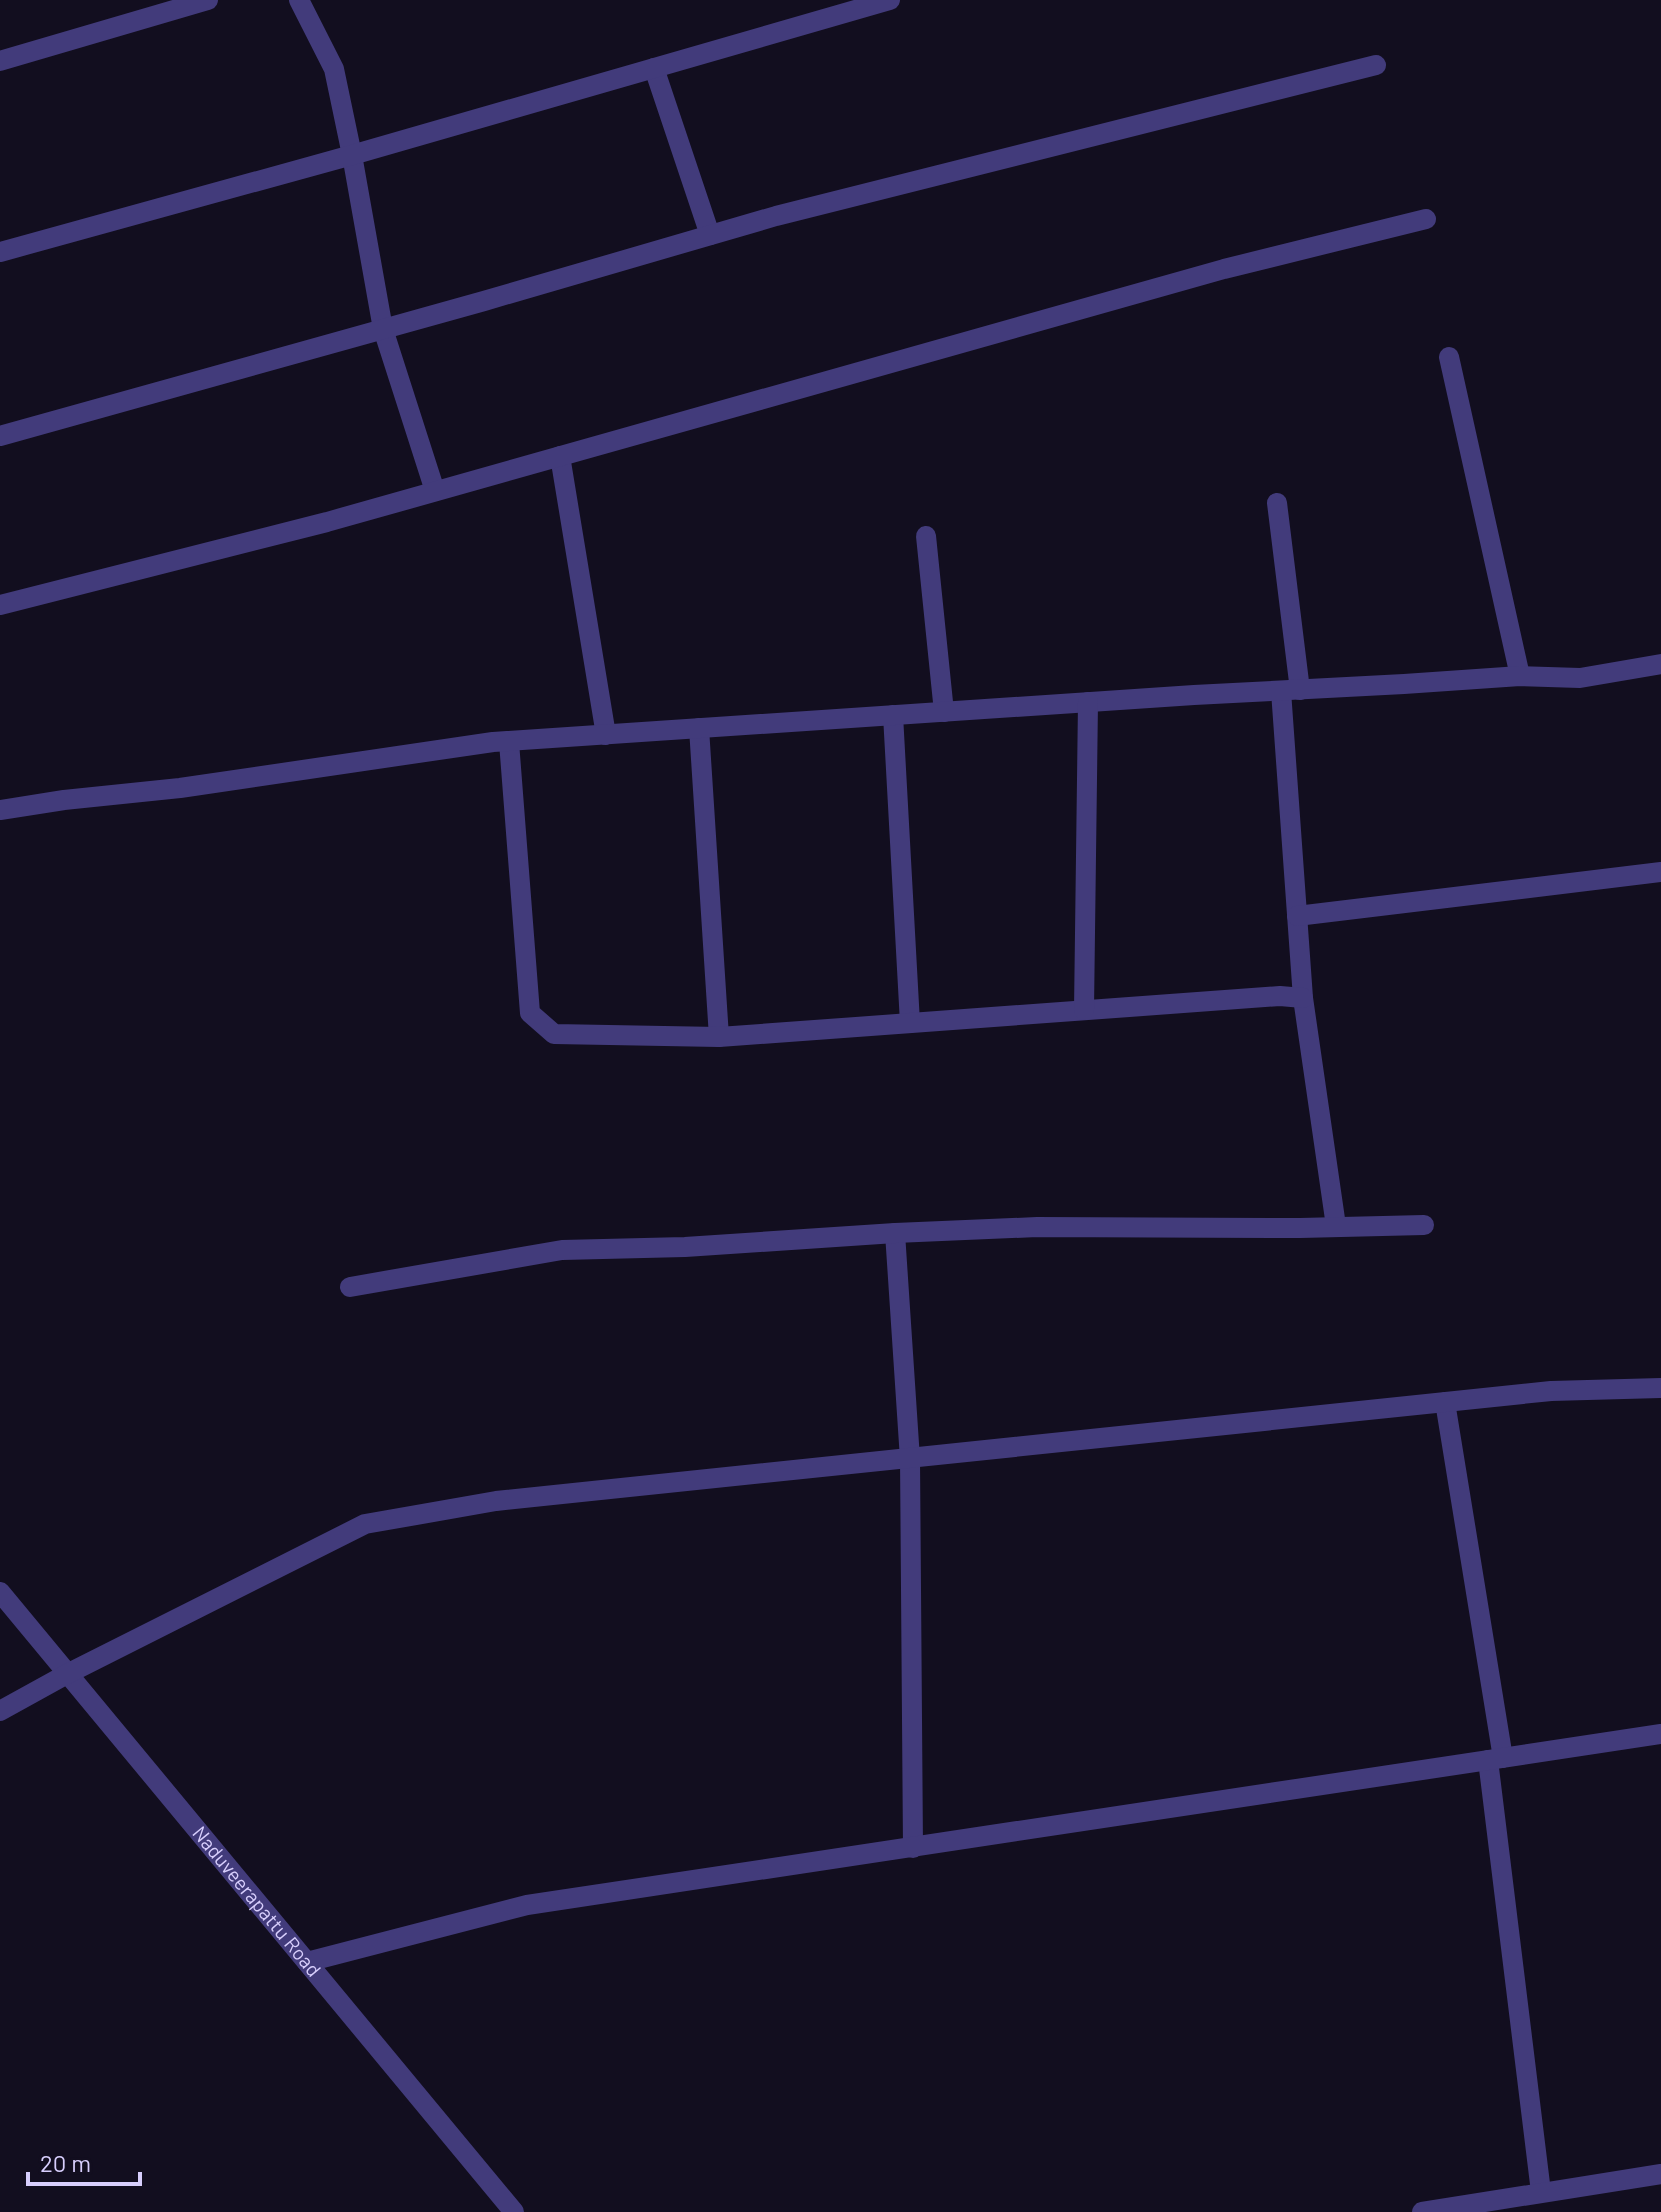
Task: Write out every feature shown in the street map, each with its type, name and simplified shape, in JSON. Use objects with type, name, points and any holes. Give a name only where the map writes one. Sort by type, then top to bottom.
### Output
[{"type":"street","points":[[0,61],[208,0]]},
{"type":"street","points":[[299,0],[334,69],[383,329],[435,491]]},
{"type":"street","points":[[0,252],[352,155],[890,0]]},
{"type":"street","points":[[0,436],[792,212],[1376,65]]},
{"type":"street","points":[[654,68],[710,235]]},
{"type":"street","points":[[0,605],[327,522],[1224,269],[1426,219]]},
{"type":"street","points":[[1449,357],[1520,676]]},
{"type":"street","points":[[560,456],[606,735]]},
{"type":"street","points":[[1277,503],[1291,690],[1297,916],[1303,998],[1336,1226]]},
{"type":"street","points":[[926,536],[944,712]]},
{"type":"street","points":[[0,810],[180,788],[477,744],[1520,676],[1580,678],[1661,664]]},
{"type":"street","points":[[1084,1010],[1088,702]]},
{"type":"street","points":[[893,715],[910,1023]]},
{"type":"street","points":[[699,728],[719,1037]]},
{"type":"street","points":[[509,742],[530,1013],[554,1034],[719,1037],[1280,996],[1303,998]]},
{"type":"street","points":[[1297,916],[1661,872]]},
{"type":"street","points":[[350,1287],[562,1250],[685,1247],[1037,1227],[1424,1225]]},
{"type":"street","points":[[895,1233],[910,1459],[913,1848]]},
{"type":"street","points":[[0,1711],[365,1524],[496,1501],[1551,1391],[1661,1388]]},
{"type":"street","points":[[1445,1402],[1495,1759],[1541,2192]]},
{"type":"street","name":"Naduveerapattu Road","points":[[0,1592],[514,2212]]},
{"type":"street","points":[[307,1962],[527,1905],[1661,1734]]},
{"type":"street","points":[[1422,2212],[1661,2174]]}]
